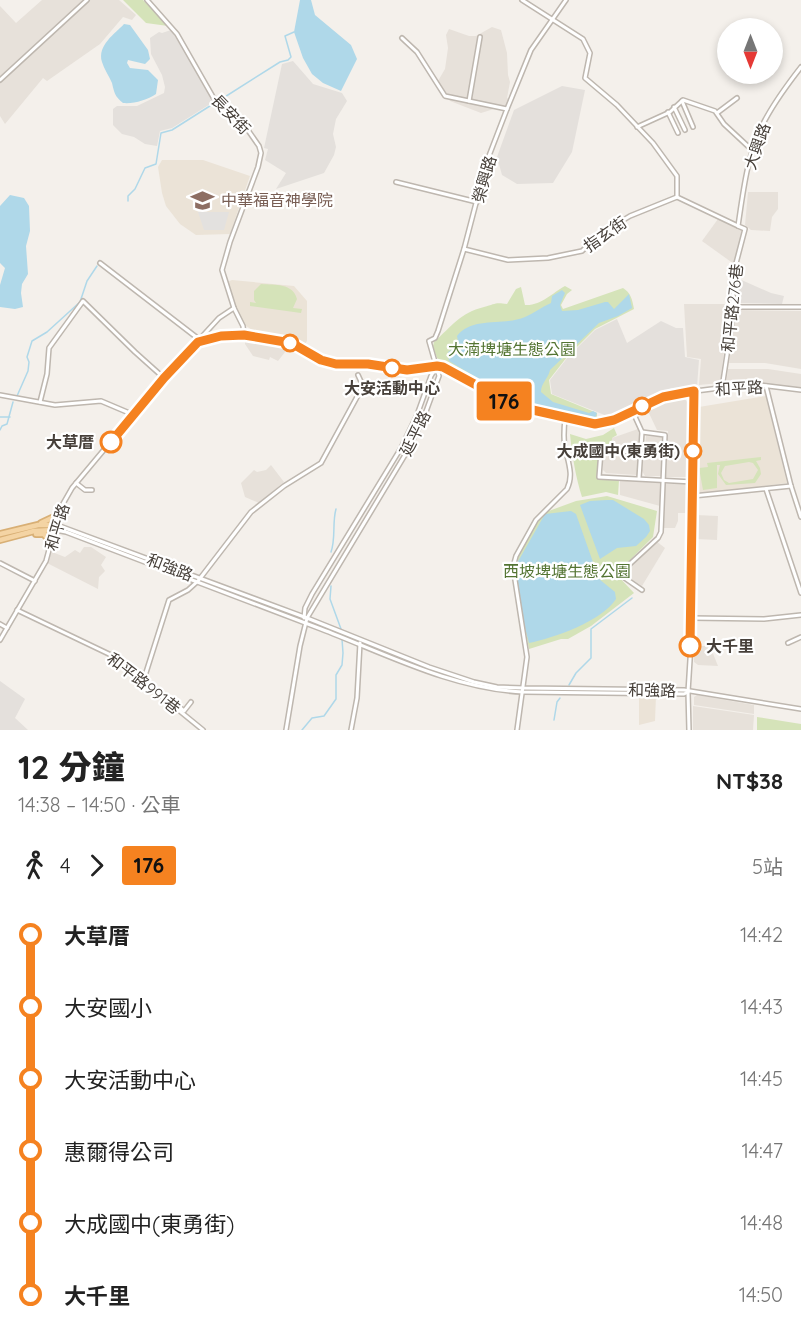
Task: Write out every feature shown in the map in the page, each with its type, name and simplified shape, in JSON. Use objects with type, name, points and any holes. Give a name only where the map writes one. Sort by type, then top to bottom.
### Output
[{"type":"main road","points":[[0,534],[38,525],[58,515]]},
{"type":"main road","points":[[38,525],[55,527]]},
{"type":"main road","points":[[0,540],[55,527]]},
{"type":"main road","points":[[13,537],[42,534],[49,538],[52,544]]},
{"type":"street","points":[[0,80],[87,0]]},
{"type":"street","name":"長安街","points":[[147,0],[177,34],[213,97],[243,123],[259,146],[261,153],[258,167],[222,270],[234,308],[243,326],[244,335]]},
{"type":"street","points":[[522,0],[583,39],[590,53],[585,78],[607,96],[653,143],[677,176],[677,197],[738,226]]},
{"type":"street","name":"榮興路","points":[[437,366],[429,341],[435,338],[438,331],[464,249],[487,161],[531,50],[566,0]]},
{"type":"street","points":[[469,101],[480,36]]},
{"type":"street","points":[[402,38],[417,52],[445,96],[507,109]]},
{"type":"street","name":"大興路","points":[[738,226],[753,150],[761,126],[801,67]]},
{"type":"street","points":[[717,113],[737,98]]},
{"type":"street","points":[[637,127],[668,112],[682,101]]},
{"type":"street","points":[[682,101],[717,113],[724,124],[753,150]]},
{"type":"street","points":[[682,101],[693,127]]},
{"type":"street","points":[[675,107],[685,130]]},
{"type":"street","points":[[668,112],[678,133]]},
{"type":"street","points":[[396,182],[477,202]]},
{"type":"street","name":"指玄街","points":[[464,249],[508,260],[548,258],[582,251],[600,234],[630,216],[677,197]]},
{"type":"street","name":"和平路276巷","points":[[722,388],[733,307],[734,270],[745,230],[738,226]]},
{"type":"street","points":[[100,263],[199,341],[221,336],[244,335],[269,338],[295,345],[321,360],[336,364],[368,364],[407,370],[437,366]]},
{"type":"street","points":[[40,402],[47,374],[49,348],[83,301],[164,378]]},
{"type":"street","points":[[733,307],[801,307]]},
{"type":"street","name":"和平路","points":[[0,640],[46,561],[65,498],[164,378],[219,318],[234,308]]},
{"type":"street","name":"和平路","points":[[437,366],[443,367],[515,406],[595,424],[614,420],[663,397],[694,391],[751,384],[801,390]]},
{"type":"street","name":"延平路","points":[[306,619],[416,435],[439,376],[437,366]]},
{"type":"street","name":"延平路","points":[[286,730],[306,619],[305,608],[401,448],[437,366]]},
{"type":"street","points":[[143,682],[166,605],[174,596],[188,590],[199,580],[251,512],[284,486],[321,463],[363,386],[358,375]]},
{"type":"street","points":[[766,386],[801,517]]},
{"type":"street","points":[[689,730],[694,391]]},
{"type":"street","points":[[0,395],[64,405],[101,400],[134,415]]},
{"type":"street","points":[[632,410],[642,432],[639,478]]},
{"type":"street","points":[[517,730],[527,657],[517,606],[513,567],[516,556],[536,520],[567,489],[569,484],[571,474],[563,431],[565,417]]},
{"type":"street","points":[[642,432],[665,435],[661,531],[659,536],[620,574],[642,590]]},
{"type":"street","points":[[640,452],[601,451],[599,477],[693,482]]},
{"type":"street","points":[[76,483],[85,490],[93,490]]},
{"type":"street","points":[[693,496],[791,486]]},
{"type":"street","points":[[766,489],[801,592]]},
{"type":"street","name":"和強路","points":[[55,527],[474,682],[524,690],[684,690],[801,709]]},
{"type":"street","points":[[0,563],[34,581]]},
{"type":"street","name":"和平路991巷","points":[[17,610],[104,651],[203,730]]},
{"type":"street","points":[[691,618],[764,619],[801,615]]},
{"type":"street","points":[[0,624],[7,628]]},
{"type":"street","points":[[788,643],[801,637]]},
{"type":"street","points":[[351,730],[357,698],[361,642]]},
{"type":"street","points":[[177,705],[184,711],[191,702]]},
{"type":"shaded area","points":[[42,0],[119,0],[136,15],[132,20],[123,17],[100,44],[47,81],[43,78],[5,124],[0,116],[0,6],[16,23]]},
{"type":"shaded area","points":[[492,27],[501,30],[507,53],[510,82],[507,98],[509,99],[507,105],[481,113],[450,101],[438,81],[445,69],[448,48],[446,35],[449,29],[476,36]]},
{"type":"shaded area","points":[[171,30],[215,101],[172,128],[160,131],[157,146],[145,144],[134,137],[122,134],[113,125],[113,109],[117,106],[137,106],[164,93],[162,75],[151,54],[150,38],[159,32]]},
{"type":"shaded area","points":[[293,61],[313,84],[342,93],[347,101],[336,119],[333,134],[336,147],[324,173],[276,189],[286,173],[265,160],[268,149],[264,148],[282,64]]},
{"type":"shaded area","points":[[562,86],[585,90],[572,152],[553,183],[517,184],[502,175],[497,157],[514,110]]},
{"type":"shaded area","name":"中華福音神學院","points":[[162,160],[203,160],[250,176],[230,234],[196,235],[180,224],[166,206],[162,193],[158,167]]},
{"type":"shaded area","points":[[748,192],[778,192],[778,209],[772,217],[770,231],[751,230],[745,225]]},
{"type":"shaded area","points":[[198,212],[229,212],[224,230],[204,230]]},
{"type":"shaded area","points":[[718,219],[742,230],[734,264],[702,241]]},
{"type":"shaded area","points":[[737,278],[771,293],[784,296],[782,304],[737,303]]},
{"type":"shaded area","points":[[232,280],[294,286],[307,301],[307,341],[304,345],[287,338],[257,333],[246,326],[235,307],[227,282]]},
{"type":"shaded area","points":[[684,304],[730,304],[720,383],[699,385],[701,359],[687,357]]},
{"type":"shaded area","points":[[735,310],[801,311],[801,369],[765,363],[729,363]]},
{"type":"shaded area","points":[[617,319],[627,343],[661,321],[676,328],[683,328],[685,357],[699,360],[697,387],[672,388],[607,416],[552,394],[550,380],[568,357],[595,330]]},
{"type":"shaded area","points":[[245,339],[289,347],[278,361],[270,357],[269,360],[253,356],[245,344]]},
{"type":"shaded area","points":[[728,369],[768,369],[801,374],[801,388],[752,382],[726,385]]},
{"type":"shaded area","points":[[766,396],[787,483],[698,495],[699,407]]},
{"type":"shaded area","points":[[683,397],[688,403],[687,477],[666,477],[668,431],[657,430],[647,409]]},
{"type":"shaded area","points":[[638,429],[642,432],[640,450],[612,449],[612,438]]},
{"type":"shaded area","points":[[646,436],[663,437],[661,476],[645,476],[642,471]]},
{"type":"shaded area","points":[[603,454],[639,455],[637,475],[606,473],[603,470]]},
{"type":"shaded area","points":[[271,465],[284,482],[259,503],[245,497],[241,483],[254,470],[257,472],[266,470]]},
{"type":"shaded area","points":[[620,480],[661,483],[660,506],[620,495]]},
{"type":"shaded area","points":[[689,483],[687,513],[678,513],[675,528],[663,528],[665,484]]},
{"type":"shaded area","points":[[696,515],[718,516],[717,540],[696,539]]},
{"type":"shaded area","points":[[656,541],[665,548],[642,586],[624,574]]},
{"type":"shaded area","points":[[84,547],[91,547],[106,557],[101,565],[105,571],[99,577],[98,589],[47,563],[52,552],[65,557],[75,550],[80,553]]},
{"type":"shaded area","points":[[710,646],[718,666],[698,665],[694,662],[694,647]]},
{"type":"shaded area","points":[[0,681],[25,699],[15,718],[28,730],[0,730]]},
{"type":"shaded area","points":[[697,695],[754,705],[754,714],[694,705],[694,697]]},
{"type":"shaded area","points":[[639,696],[656,696],[655,721],[639,725]]},
{"type":"shaded area","points":[[693,706],[754,715],[753,730],[693,730]]},
{"type":"green space","points":[[123,0],[143,0],[168,26],[146,23]]},
{"type":"green space","points":[[261,284],[288,287],[297,299],[293,308],[302,309],[301,313],[250,306],[250,302],[256,303],[254,291]]},
{"type":"green space","name":"大湳埤塘生態公園","points":[[565,286],[572,290],[561,305],[563,309],[623,288],[633,302],[634,309],[595,329],[567,357],[549,380],[551,394],[597,413],[597,420],[516,403],[437,358],[434,342],[469,313],[495,304],[507,304],[516,289],[521,287],[525,305],[531,305]]},
{"type":"green space","points":[[614,428],[617,435],[612,438],[612,449],[599,450],[597,477],[619,480],[618,495],[606,492],[582,497],[574,467],[570,434],[586,439],[603,435]]},
{"type":"green space","points":[[761,457],[761,460],[756,461],[761,474],[755,483],[726,485],[718,474],[720,465],[717,465],[717,488],[703,490],[699,468],[708,467],[707,463]],"holes":[[[753,463],[758,470],[753,479],[729,483],[724,480],[721,473],[725,466]]]},
{"type":"green space","name":"西坡埤塘生態公園","points":[[607,496],[657,511],[653,537],[616,574],[634,593],[591,626],[568,639],[529,649],[514,569],[516,561],[537,522],[546,512],[576,501]]},
{"type":"green space","points":[[757,717],[801,724],[801,730],[757,730]]},
{"type":"water","points":[[300,0],[311,0],[315,15],[351,45],[357,59],[341,91],[323,83],[312,74],[303,58],[294,32]]},
{"type":"water","points":[[124,24],[130,25],[148,50],[150,59],[145,64],[128,60],[130,68],[148,70],[158,80],[156,94],[132,103],[123,103],[114,92],[101,56],[104,45]]},
{"type":"water","points":[[10,195],[24,198],[29,206],[30,231],[26,246],[28,274],[22,284],[23,307],[15,309],[0,307],[0,285],[5,268],[0,263],[0,206]]},
{"type":"water","name":"大湳埤塘生態公園","points":[[562,290],[565,293],[560,305],[562,311],[578,310],[605,302],[608,302],[614,309],[629,294],[632,308],[599,323],[550,370],[541,389],[541,392],[553,402],[589,413],[593,411],[597,413],[595,418],[517,402],[449,361],[448,352],[459,346],[457,336],[463,330],[480,324],[525,317],[551,303],[552,296]]},
{"type":"water","points":[[613,500],[644,519],[650,531],[636,546],[617,548],[600,559],[580,505],[590,501]]},
{"type":"water","points":[[571,511],[576,514],[599,579],[615,592],[616,599],[589,621],[564,633],[529,643],[522,616],[516,565],[545,514]]},
{"type":"waterway","points":[[220,100],[280,62],[288,60],[291,57],[285,36],[294,32]]},
{"type":"waterway","points":[[128,201],[128,196],[135,189],[145,168],[156,164],[161,133],[172,130],[213,104]]},
{"type":"waterway","points":[[17,396],[28,371],[27,357],[32,341],[47,332],[80,302],[87,281],[97,266]]},
{"type":"waterway","points":[[0,430],[7,424],[13,402]]},
{"type":"waterway","points":[[0,417],[10,417]]},
{"type":"waterway","points":[[331,552],[336,509]]},
{"type":"waterway","points":[[331,586],[330,599],[341,629]]},
{"type":"waterway","points":[[569,685],[576,673],[591,658],[591,629],[632,598]]},
{"type":"waterway","points":[[302,730],[312,718],[324,716],[336,699],[336,675],[342,665],[342,639]]},
{"type":"waterway","points":[[554,720],[557,702],[560,698]]},
{"type":"bus line","name":"176","points":[[111,442],[164,378],[198,342],[221,336],[244,335],[269,338],[295,345],[321,360],[336,364],[368,364],[400,370],[443,367],[515,406],[595,424],[614,420],[663,397],[694,391],[690,646]]},
{"type":"place","name":"中華福音神學院","points":[[203,200]]},
{"type":"place","name":"大安活動中心","points":[[392,368]]},
{"type":"place","name":"大草厝","points":[[111,442]]},
{"type":"place","name":"大成國中(東勇街)","points":[[693,451]]},
{"type":"place","name":"大千里","points":[[690,646]]}]
